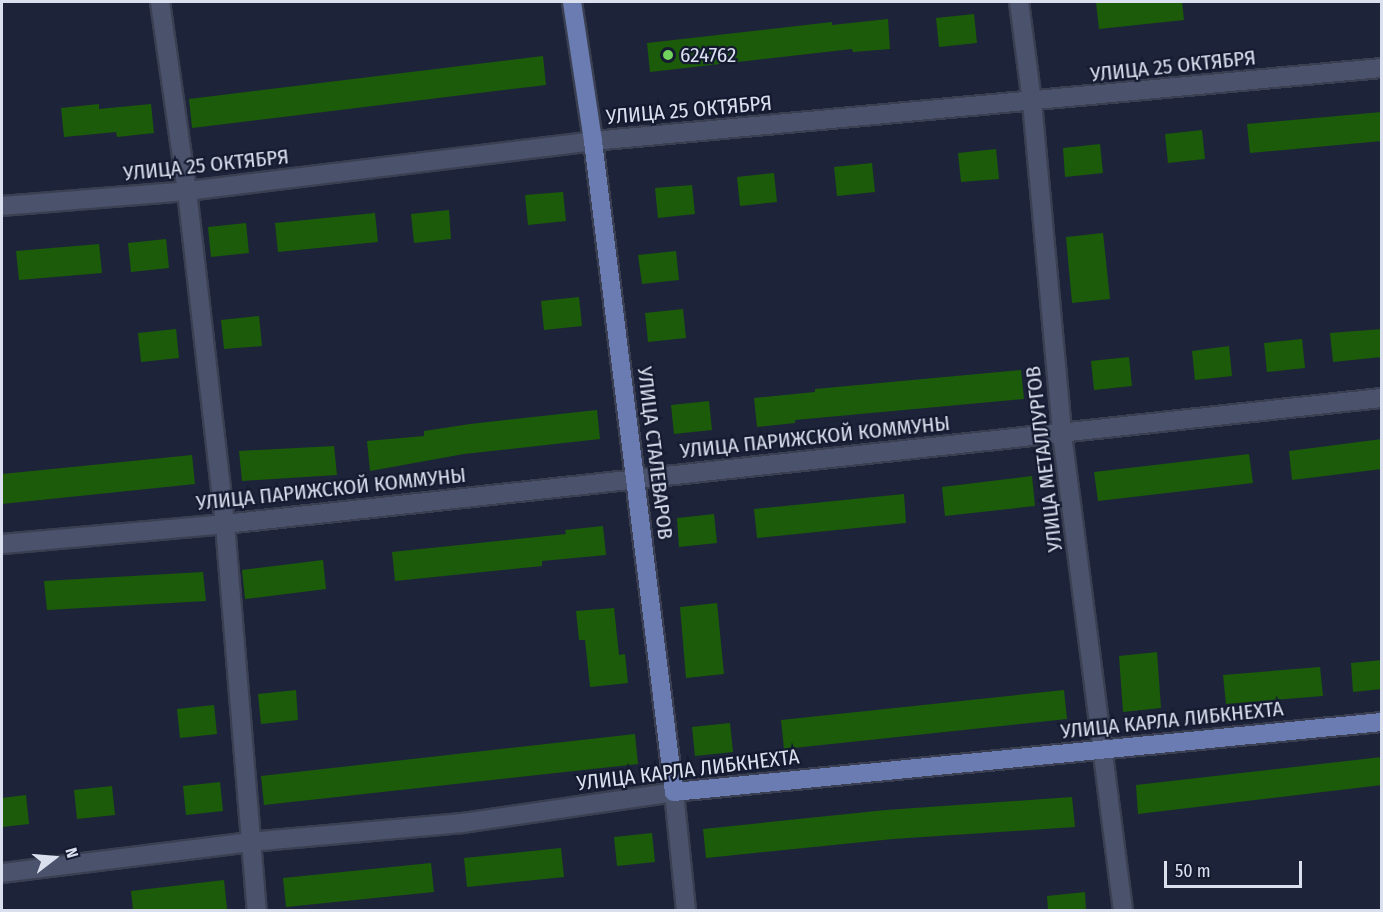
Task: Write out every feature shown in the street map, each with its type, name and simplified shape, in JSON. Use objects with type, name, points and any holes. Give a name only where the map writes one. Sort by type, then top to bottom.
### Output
[{"type":"main road","name":"УЛИЦА СТАЛЕВАРОВ","points":[[572,2],[593,141],[674,792]]},
{"type":"main road","name":"УЛИЦА КАРЛА ЛИБКНЕХТА","points":[[674,792],[1382,722]]},
{"type":"street","points":[[160,2],[187,191],[225,524],[257,910]]},
{"type":"street","name":"УЛИЦА МЕТАЛЛУРГОВ","points":[[1019,2],[1032,102],[1062,434],[1123,910]]},
{"type":"street","name":"УЛИЦА 25 ОКТЯБРЯ","points":[[2,206],[187,191],[593,141],[1382,68]]},
{"type":"street","name":"УЛИЦА ПАРИЖСКОЙ КОММУНЫ","points":[[2,544],[225,524],[1382,398]]},
{"type":"street","name":"УЛИЦА КАРЛА ЛИБКНЕХТА","points":[[2,873],[250,842],[462,823],[674,792]]},
{"type":"street","name":"УЛИЦА СТАЛЕВАРОВ","points":[[674,792],[686,910]]},
{"type":"building","points":[[1096,2],[1182,2],[1184,20],[1099,29]]},
{"type":"building","points":[[974,14],[977,43],[939,47],[936,18]]},
{"type":"building","points":[[888,19],[890,49],[853,52],[852,49],[650,72],[647,43],[832,22],[832,25]]},
{"type":"building","points":[[543,56],[546,85],[192,128],[189,99]]},
{"type":"building","points":[[99,104],[99,109],[151,104],[154,133],[117,137],[116,132],[64,137],[61,108]]},
{"type":"building","points":[[1382,112],[1382,141],[1250,153],[1247,124]]},
{"type":"building","points":[[1202,130],[1205,159],[1168,163],[1165,134]]},
{"type":"building","points":[[1100,144],[1103,173],[1065,177],[1063,148]]},
{"type":"building","points":[[996,149],[999,179],[961,182],[958,153]]},
{"type":"building","points":[[872,163],[875,192],[837,196],[834,167]]},
{"type":"building","points":[[774,173],[777,202],[740,206],[737,177]]},
{"type":"building","points":[[692,185],[695,214],[658,218],[655,188]]},
{"type":"building","points":[[563,192],[566,221],[528,225],[525,195]]},
{"type":"building","points":[[449,210],[451,239],[414,243],[411,214]]},
{"type":"building","points":[[375,213],[378,242],[278,252],[275,223]]},
{"type":"building","points":[[246,223],[249,253],[211,257],[208,227]]},
{"type":"building","points":[[1103,233],[1110,299],[1072,303],[1066,237]]},
{"type":"building","points":[[166,239],[169,268],[131,272],[128,243]]},
{"type":"building","points":[[99,244],[102,273],[19,280],[16,251]]},
{"type":"building","points":[[676,251],[679,280],[642,284],[638,255]]},
{"type":"building","points":[[579,297],[582,326],[544,330],[541,301]]},
{"type":"building","points":[[683,309],[686,338],[648,342],[645,313]]},
{"type":"building","points":[[259,316],[262,346],[224,349],[221,320]]},
{"type":"building","points":[[176,329],[179,358],[141,362],[138,333]]},
{"type":"building","points":[[1382,329],[1382,357],[1333,362],[1330,333]]},
{"type":"building","points":[[1302,339],[1305,368],[1267,372],[1264,343]]},
{"type":"building","points":[[1229,346],[1232,376],[1195,380],[1192,351]]},
{"type":"building","points":[[1129,357],[1132,386],[1094,390],[1091,361]]},
{"type":"building","points":[[1021,370],[1024,399],[795,420],[795,423],[757,427],[754,398],[815,392],[815,389]]},
{"type":"building","points":[[709,401],[712,430],[674,434],[671,405]]},
{"type":"building","points":[[597,410],[600,439],[464,454],[370,471],[367,441],[424,436],[424,431],[470,424]]},
{"type":"building","points":[[1382,439],[1382,469],[1292,480],[1289,451]]},
{"type":"building","points":[[334,446],[337,475],[242,481],[239,451]]},
{"type":"building","points":[[1249,454],[1253,483],[1098,501],[1094,472]]},
{"type":"building","points":[[192,455],[195,484],[2,504],[2,474]]},
{"type":"building","points":[[1032,476],[1035,506],[945,516],[942,487]]},
{"type":"building","points":[[904,494],[906,523],[757,538],[754,509]]},
{"type":"building","points":[[714,514],[717,543],[679,547],[677,518]]},
{"type":"building","points":[[603,526],[606,555],[542,561],[542,566],[395,581],[392,552],[566,534],[565,530]]},
{"type":"building","points":[[323,560],[326,589],[245,599],[242,570]]},
{"type":"building","points":[[203,572],[206,601],[47,610],[44,581]]},
{"type":"building","points":[[717,603],[724,674],[686,678],[680,607]]},
{"type":"building","points":[[614,608],[619,655],[625,654],[628,683],[590,687],[585,640],[579,640],[576,611]]},
{"type":"building","points":[[1157,652],[1161,708],[1123,712],[1119,656]]},
{"type":"building","points":[[1382,660],[1382,689],[1353,692],[1351,663]]},
{"type":"building","points":[[1320,667],[1323,696],[1226,704],[1223,675]]},
{"type":"building","points":[[296,690],[298,720],[261,724],[258,694]]},
{"type":"building","points":[[1064,690],[1067,719],[784,749],[781,720]]},
{"type":"building","points":[[214,705],[217,734],[180,738],[177,709]]},
{"type":"building","points":[[730,723],[733,752],[695,756],[692,727]]},
{"type":"building","points":[[635,734],[638,764],[264,805],[261,776]]},
{"type":"building","points":[[1382,757],[1382,785],[1138,814],[1136,785]]},
{"type":"building","points":[[220,782],[223,811],[186,815],[183,786]]},
{"type":"building","points":[[112,786],[115,815],[77,819],[74,790]]},
{"type":"building","points":[[26,795],[29,824],[2,827],[2,798]]},
{"type":"building","points":[[1072,797],[1075,827],[893,839],[706,858],[703,829],[886,810]]},
{"type":"building","points":[[652,833],[655,862],[617,866],[614,837]]},
{"type":"building","points":[[561,848],[564,877],[467,887],[464,858]]},
{"type":"building","points":[[431,863],[434,892],[286,907],[283,878]]},
{"type":"building","points":[[224,880],[227,909],[133,910],[131,891]]},
{"type":"building","points":[[1085,892],[1086,910],[1048,910],[1047,896]]},
{"type":"place","name":"624762","points":[[668,55]]}]
